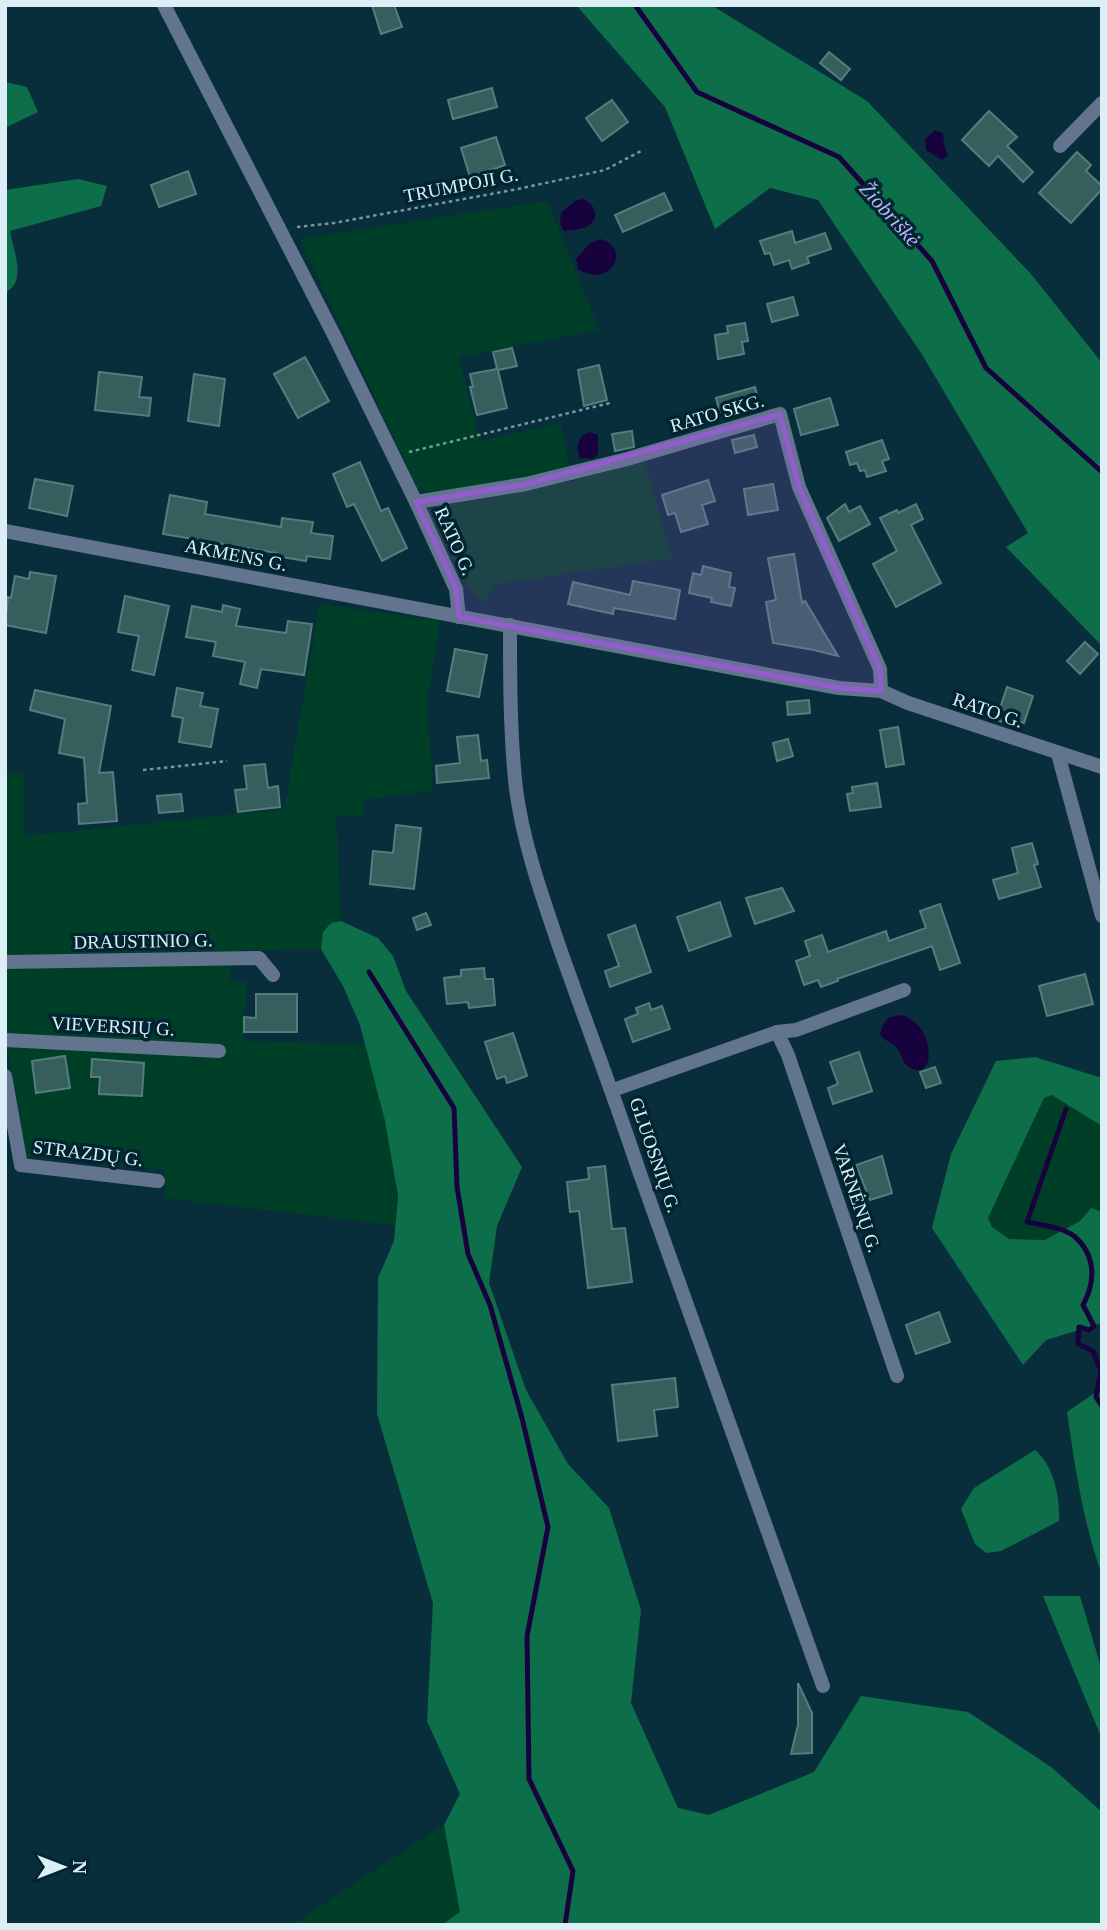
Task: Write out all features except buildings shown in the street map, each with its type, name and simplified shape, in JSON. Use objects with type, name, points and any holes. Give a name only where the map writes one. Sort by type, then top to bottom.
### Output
[{"type":"street","name":"RATO G.","points":[[164,5],[416,502],[456,589],[459,617],[826,685],[881,691],[908,703],[1102,767]]},
{"type":"street","points":[[1060,146],[1102,103]]},
{"type":"street","name":"RATO SKG.","points":[[416,502],[526,484],[627,459],[780,414],[799,487],[880,669],[881,691]]},
{"type":"street","name":"AKMENS G.","points":[[5,531],[459,617]]},
{"type":"street","name":"GLUOSNIŲ G.","points":[[510,625],[510,689],[516,790],[533,868],[823,1686]]},
{"type":"street","points":[[1058,754],[1102,916]]},
{"type":"street","name":"DRAUSTINIO G.","points":[[5,962],[259,958],[273,975]]},
{"type":"street","points":[[613,1090],[777,1032],[796,1030],[904,990]]},
{"type":"street","name":"VARNĖNŲ G.","points":[[777,1032],[788,1055],[897,1376]]},
{"type":"street","name":"VIEVERSIŲ G.","points":[[5,1040],[219,1051]]},
{"type":"street","name":"STRAZDŲ G.","points":[[5,1076],[21,1165],[158,1181]]},
{"type":"path","name":"TRUMPOJI G.","points":[[279,230],[334,223],[605,170],[643,150]]},
{"type":"path","points":[[393,456],[610,403]]},
{"type":"path","points":[[143,771],[227,761]]},
{"type":"highlighted area","points":[[780,414],[799,487],[880,669],[881,691],[839,688],[459,617],[456,589],[416,502],[526,484]]},
{"type":"green space","points":[[576,5],[711,5],[867,101],[1031,274],[1102,363],[1102,646],[1006,547],[1028,533],[921,353],[818,200],[770,188],[715,229],[665,107]]},
{"type":"green space","points":[[5,82],[27,87],[38,112],[5,128]]},
{"type":"green space","points":[[78,179],[107,186],[101,206],[10,231],[17,273],[12,288],[5,293],[5,190]]},
{"type":"green space","points":[[547,201],[599,330],[458,357],[480,441],[560,423],[571,469],[438,493],[427,492],[417,487],[300,239]]},
{"type":"green space","points":[[644,459],[672,558],[496,584],[483,603],[468,586],[430,516],[429,511],[433,507],[573,481]]},
{"type":"green space","points":[[320,604],[440,621],[427,703],[433,791],[363,800],[364,815],[336,817],[341,921],[331,923],[323,932],[321,949],[5,955],[5,773],[24,773],[25,836],[284,809]]},
{"type":"green space","points":[[341,921],[378,938],[393,956],[406,991],[522,1167],[497,1226],[489,1283],[526,1390],[568,1464],[609,1508],[641,1610],[631,1703],[678,1808],[709,1815],[814,1772],[861,1696],[968,1712],[1051,1767],[1102,1812],[1102,1925],[442,1925],[460,1912],[444,1825],[460,1794],[427,1721],[433,1603],[377,1414],[378,1278],[394,1241],[398,1196],[385,1121],[360,1025],[343,986],[321,949],[323,932],[331,923]]},
{"type":"green space","points":[[231,963],[228,981],[247,982],[243,1041],[365,1044],[392,1156],[395,1225],[165,1198],[164,1170],[27,1156],[5,1038],[5,969]]},
{"type":"green space","points":[[1035,1057],[1102,1078],[1102,1126],[1052,1095],[1044,1098],[988,1218],[992,1227],[1009,1239],[1045,1240],[1080,1221],[1091,1208],[1102,1212],[1102,1323],[1046,1340],[1023,1365],[932,1228],[951,1154],[996,1061]]},
{"type":"green space","points":[[1052,1095],[1102,1126],[1102,1212],[1091,1208],[1080,1221],[1046,1240],[1009,1239],[992,1227],[988,1218],[1044,1098]]},
{"type":"green space","points":[[1102,1388],[1102,1575],[1085,1515],[1067,1412]]},
{"type":"green space","points":[[1035,1450],[1051,1473],[1058,1502],[1059,1521],[1001,1551],[986,1553],[975,1544],[961,1509],[974,1488]]},
{"type":"green space","points":[[1043,1596],[1080,1596],[1102,1671],[1102,1739]]},
{"type":"green space","points":[[444,1825],[460,1913],[442,1925],[291,1925]]},
{"type":"shaded area","points":[[935,130],[943,133],[948,155],[942,160],[926,150],[925,139]]},
{"type":"shaded area","points":[[583,199],[595,211],[592,223],[579,229],[564,231],[560,224],[561,213],[575,201]]},
{"type":"shaded area","points":[[600,239],[610,243],[615,250],[614,265],[600,274],[590,274],[578,269],[576,259],[589,244]]},
{"type":"shaded area","points":[[590,432],[598,435],[598,454],[593,459],[580,458],[579,442]]},
{"type":"shaded area","points":[[901,1015],[912,1020],[926,1039],[928,1060],[925,1067],[918,1070],[909,1067],[897,1048],[880,1034],[888,1018]]},
{"type":"waterway","name":"Žiobriškė","points":[[635,5],[697,92],[839,157],[932,261],[986,368],[1102,472]]},
{"type":"waterway","points":[[369,972],[454,1108],[457,1187],[468,1254],[490,1305],[522,1418],[548,1527],[527,1636],[529,1779],[573,1871],[565,1925]]},
{"type":"waterway","points":[[1066,1109],[1027,1222],[1064,1230],[1074,1236],[1087,1251],[1092,1278],[1083,1305],[1094,1326],[1089,1330],[1079,1327],[1078,1344],[1093,1351],[1101,1371],[1096,1397],[1102,1406]]}]
